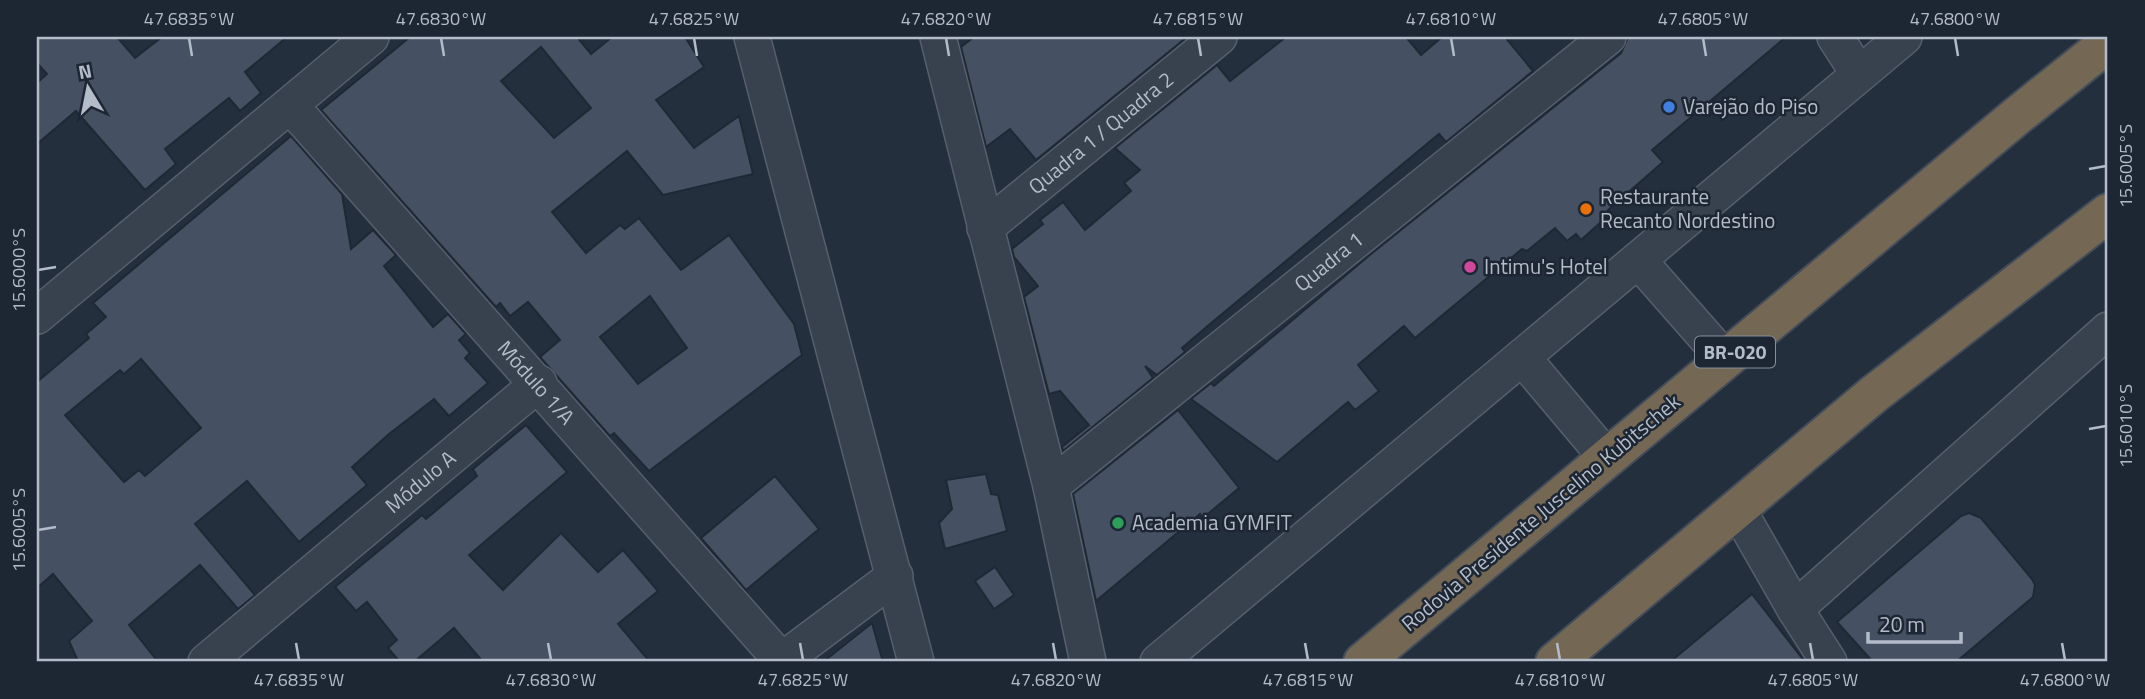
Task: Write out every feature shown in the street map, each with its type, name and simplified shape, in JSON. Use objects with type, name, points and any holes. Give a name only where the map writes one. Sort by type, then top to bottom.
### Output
[{"type":"highway","name":"Rodovia Presidente Juscelino Kubitschek","points":[[1363,662],[2108,43]]},
{"type":"highway","points":[[1555,662],[1874,394],[2108,213]]},
{"type":"street","points":[[37,316],[371,37]]},
{"type":"street","points":[[752,37],[916,662]]},
{"type":"street","points":[[938,37],[1051,486],[1088,662]]},
{"type":"street","name":"Quadra 1 / Quadra 2","points":[[985,228],[1219,37]]},
{"type":"street","name":"Quadra 1","points":[[1051,486],[1608,37]]},
{"type":"street","points":[[1835,37],[1858,74]]},
{"type":"street","points":[[1158,662],[1904,37]]},
{"type":"street","name":"Módulo 1/A","points":[[290,105],[539,383],[781,662]]},
{"type":"street","points":[[1637,260],[1725,359]]},
{"type":"street","points":[[1795,608],[2108,330]]},
{"type":"street","points":[[1522,357],[1607,458]]},
{"type":"street","name":"Módulo A","points":[[206,662],[539,383]]},
{"type":"street","points":[[1737,508],[1829,662]]},
{"type":"street","points":[[781,662],[895,576]]},
{"type":"building","points":[[37,37],[117,37],[135,58],[162,37],[287,37],[245,72],[261,93],[240,111],[229,98],[165,149],[176,164],[145,190],[76,111],[37,144],[37,83],[47,74],[37,63]]},
{"type":"building","points":[[410,37],[577,37],[591,54],[612,37],[685,37],[704,67],[656,100],[694,148],[739,116],[753,174],[663,195],[627,151],[552,212],[586,253],[620,225],[625,229],[639,218],[681,270],[729,235],[794,324],[802,355],[649,471],[614,433],[610,436],[540,357],[560,340],[528,302],[510,316],[500,303],[496,307],[321,110]],"holes":[[[541,47],[591,108],[554,138],[501,81]],[[650,296],[687,348],[638,384],[600,337]]]},
{"type":"building","points":[[974,37],[1187,37],[1036,160],[1010,129],[986,147],[961,47]]},
{"type":"building","points":[[1286,37],[1406,37],[1421,55],[1442,37],[1505,37],[1533,71],[1446,142],[1439,134],[1210,324],[1182,348],[1185,352],[1157,375],[1145,366],[1153,378],[1063,451],[1062,447],[1089,425],[1060,391],[1049,394],[1024,297],[1038,286],[1014,257],[1012,249],[1043,224],[1040,220],[1063,202],[1085,230],[1131,191],[1124,183],[1140,170],[1115,148],[1217,65],[1230,81]]},
{"type":"building","points":[[1628,37],[1786,37],[1652,150],[1663,162],[1608,210],[1611,213],[1581,240],[1576,234],[1567,241],[1555,228],[1527,251],[1522,249],[1415,338],[1404,326],[1358,365],[1379,391],[1355,410],[1348,402],[1277,462],[1191,399],[1211,383],[1214,386],[1371,254],[1621,53]]},
{"type":"building","points":[[291,136],[342,194],[351,249],[373,230],[396,255],[384,266],[433,327],[448,314],[466,334],[459,340],[470,353],[465,358],[488,383],[449,416],[434,399],[389,434],[352,467],[367,485],[299,542],[247,481],[195,524],[255,595],[238,609],[200,565],[129,625],[158,662],[78,661],[69,641],[92,621],[53,574],[37,588],[37,382],[89,338],[86,334],[106,317],[93,303]],"holes":[[[141,359],[201,428],[145,476],[139,470],[124,482],[65,415],[120,370],[124,374]]]},
{"type":"building","points":[[1178,410],[1239,488],[1203,518],[1200,514],[1096,601],[1073,494]]},
{"type":"building","points":[[526,425],[567,472],[469,555],[503,590],[561,533],[598,572],[623,550],[658,591],[618,624],[650,662],[483,662],[454,628],[414,662],[400,662],[388,648],[397,640],[367,602],[356,611],[335,587],[422,515],[426,519],[477,476],[473,469]]},
{"type":"building","points":[[986,474],[991,494],[998,495],[1007,531],[945,549],[939,523],[952,509],[946,480]]},
{"type":"building","points":[[775,476],[819,529],[746,590],[701,538]]},
{"type":"building","points":[[1969,513],[1981,518],[2032,579],[2035,585],[2033,597],[1956,662],[1873,662],[1837,622],[1961,516]]},
{"type":"building","points":[[995,567],[1014,595],[994,609],[975,581]]},
{"type":"building","points":[[1752,594],[1805,662],[1670,662]]},
{"type":"building","points":[[872,623],[883,662],[823,662]]},
{"type":"place","name":"Varejão do Piso","points":[[1669,107]]},
{"type":"place","name":"Restaurante Recanto Nordestino","points":[[1586,209]]},
{"type":"place","name":"Intimu's Hotel","points":[[1470,267]]},
{"type":"place","name":"Academia GYMFIT","points":[[1118,523]]}]
